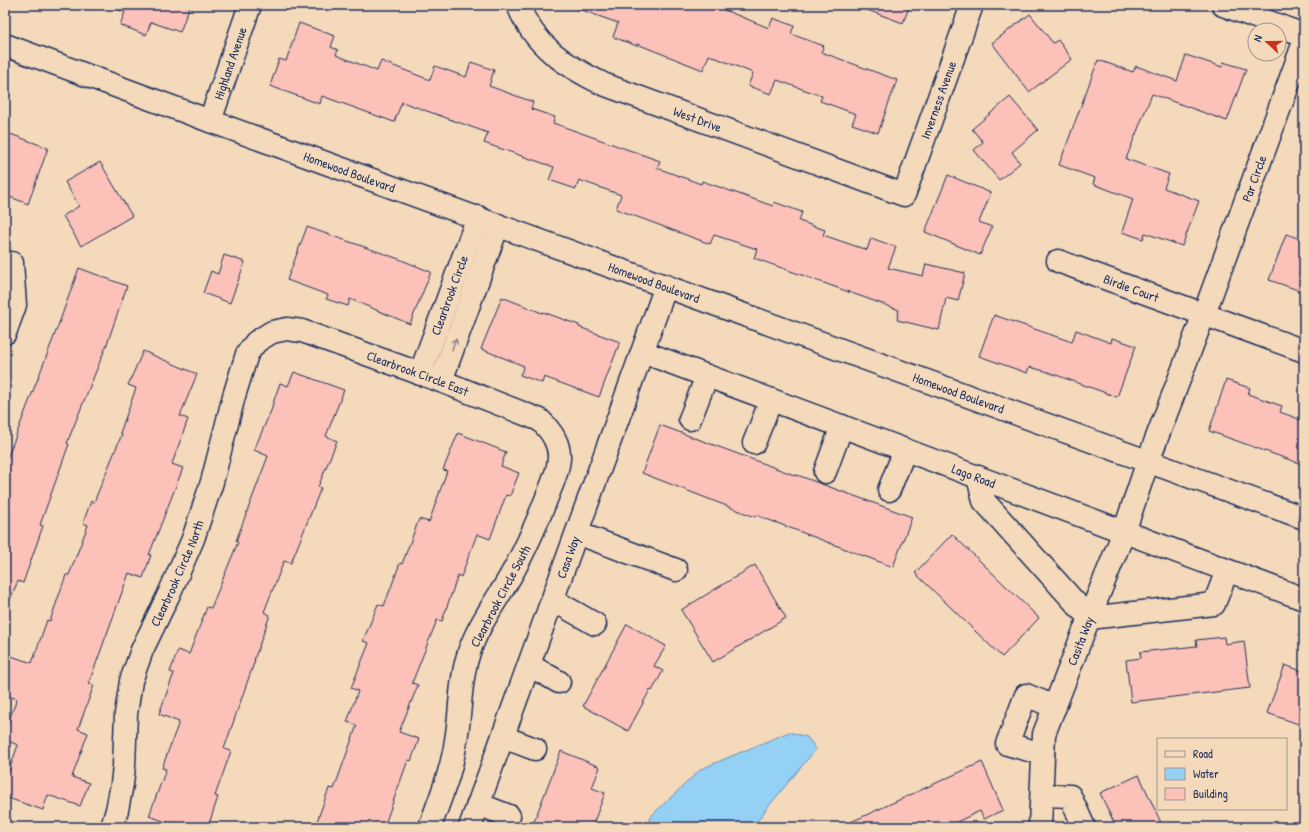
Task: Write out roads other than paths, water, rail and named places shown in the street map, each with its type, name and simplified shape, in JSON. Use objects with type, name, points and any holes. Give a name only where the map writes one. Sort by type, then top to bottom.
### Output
[{"type":"street","name":"Highland Avenue","points":[[210,121],[250,5]]},
{"type":"street","name":"West Drive","points":[[518,5],[533,32],[547,49],[571,68],[597,81],[904,195]]},
{"type":"street","name":"Inverness Avenue","points":[[904,195],[972,5]]},
{"type":"street","points":[[1223,5],[1304,35]]},
{"type":"street","name":"Par Circle","points":[[1148,461],[1304,42]]},
{"type":"street","name":"Homewood Boulevard","points":[[5,45],[210,121],[1304,518]]},
{"type":"street","name":"Clearbrook Circle","points":[[420,374],[478,218]]},
{"type":"street","name":"Clearbrook Circle","points":[[441,381],[498,225]]},
{"type":"street","name":"Birdie Court","points":[[1058,261],[1204,314]]},
{"type":"street","points":[[5,333],[15,306],[12,263]]},
{"type":"street","name":"Casa Way","points":[[470,827],[666,286]]},
{"type":"street","points":[[1204,314],[1304,351]]},
{"type":"street","name":"Clearbrook Circle East","points":[[272,332],[287,329],[302,331],[441,381],[540,420],[554,438]]},
{"type":"street","name":"Clearbrook Circle North","points":[[112,827],[122,784],[126,714],[133,675],[142,650],[193,539],[212,482],[234,396],[247,354],[256,342],[272,332]]},
{"type":"street","name":"Lago Road","points":[[643,352],[1304,600]]},
{"type":"street","points":[[690,419],[707,376]]},
{"type":"street","points":[[754,443],[771,400]]},
{"type":"street","points":[[825,472],[842,426]]},
{"type":"street","name":"Clearbrook Circle South","points":[[430,827],[450,771],[456,740],[460,690],[467,659],[486,615],[524,551],[539,519],[556,474],[559,459],[557,444],[554,438]]},
{"type":"street","points":[[889,490],[905,450]]},
{"type":"street","name":"Casita Way","points":[[1039,826],[1042,795],[1044,734],[1124,532],[1148,461]]},
{"type":"street","points":[[978,477],[984,502],[1089,618],[1214,604],[1227,571]]},
{"type":"street","points":[[577,533],[676,570]]},
{"type":"street","points":[[553,600],[595,624]]},
{"type":"street","points":[[529,664],[559,682]]},
{"type":"street","points":[[1044,754],[1008,744],[1026,695],[1055,707]]},
{"type":"street","points":[[503,737],[536,749]]},
{"type":"street","points":[[1042,795],[1070,796],[1084,827]]},
{"type":"street","points":[[478,804],[509,816]]},
{"type":"water","points":[[789,732],[807,737],[816,749],[753,827],[647,827],[650,817],[701,769]]}]
